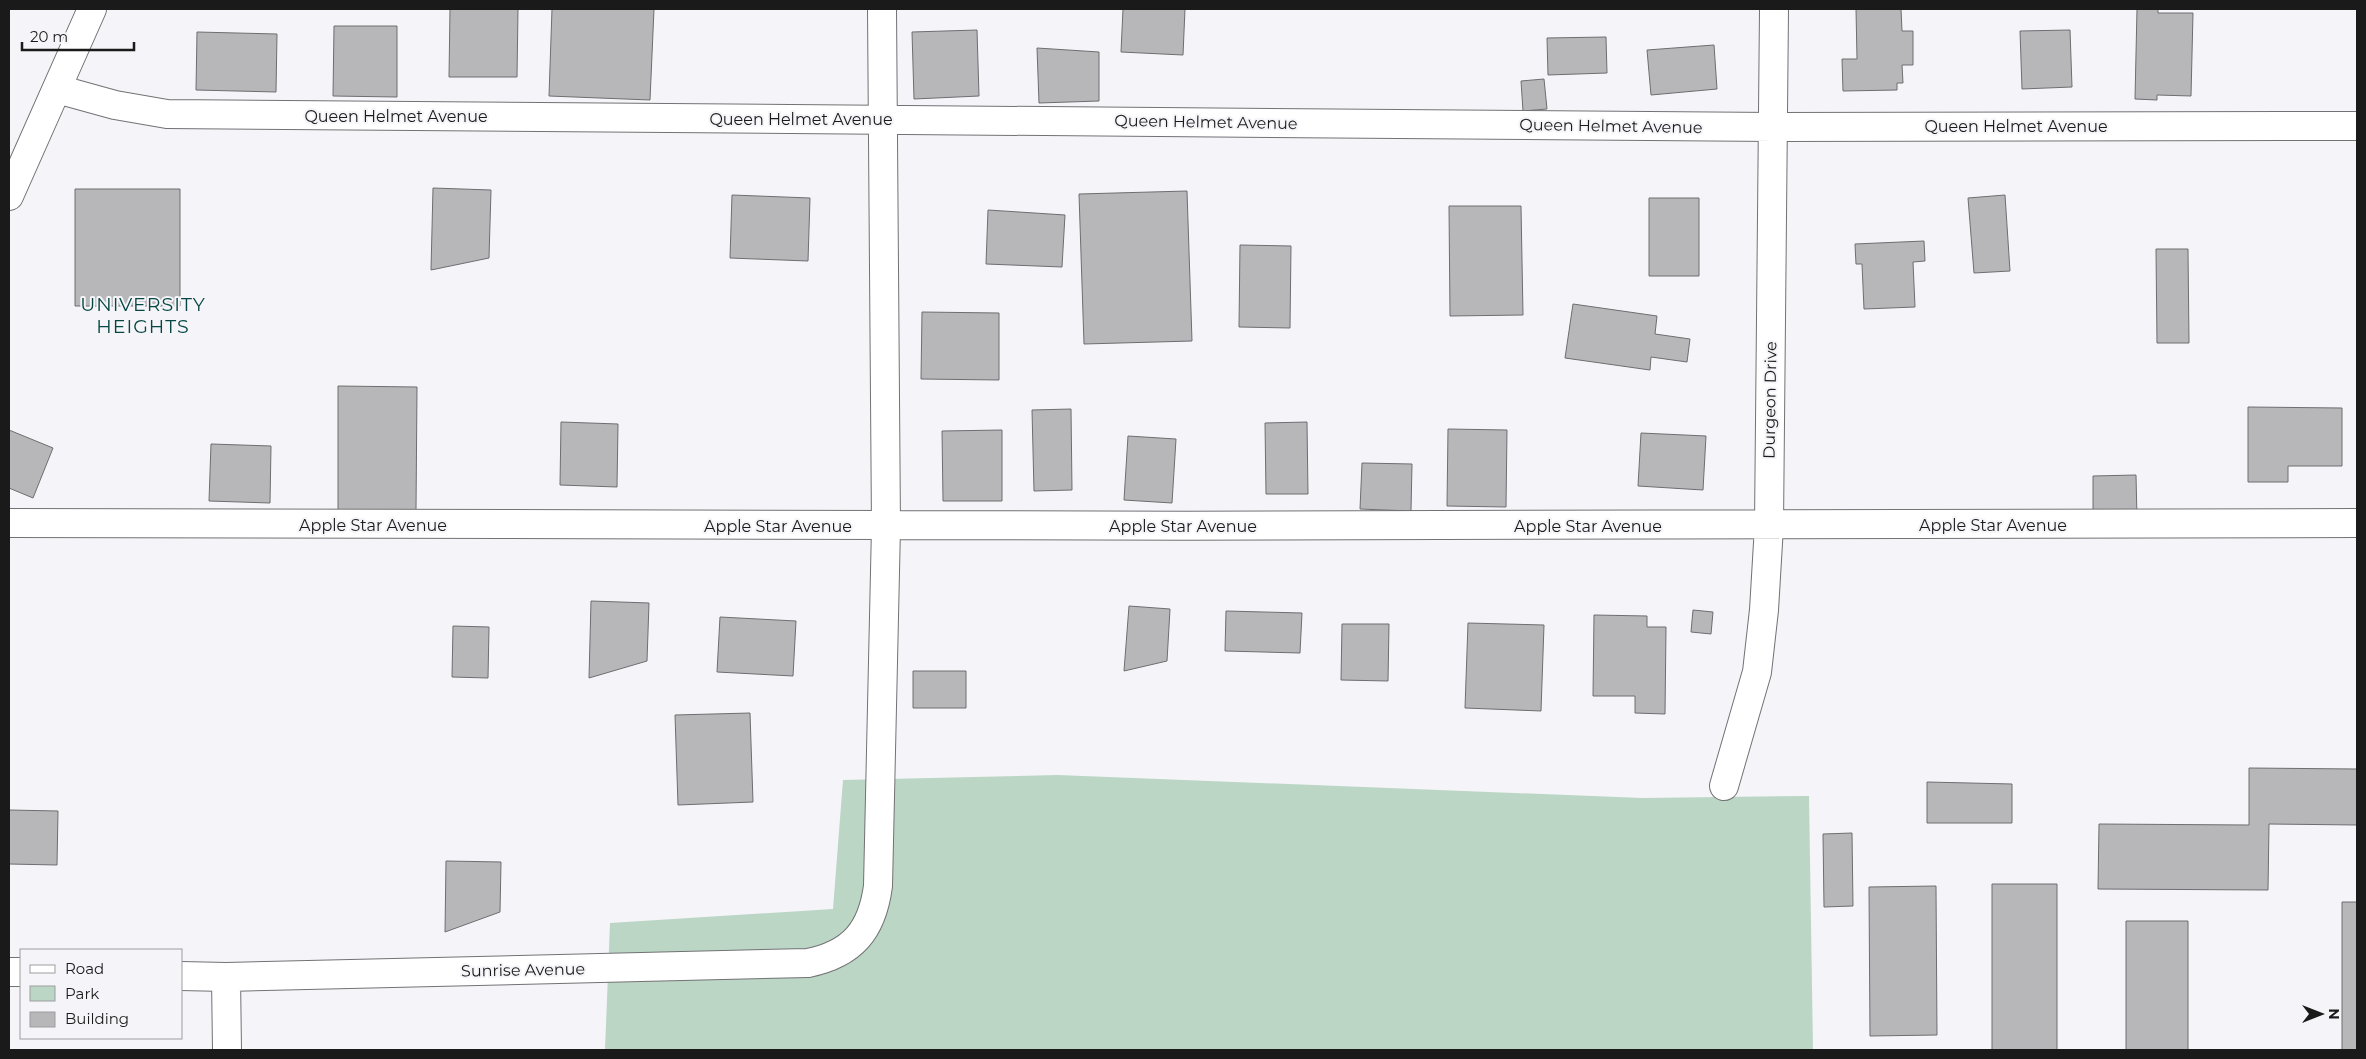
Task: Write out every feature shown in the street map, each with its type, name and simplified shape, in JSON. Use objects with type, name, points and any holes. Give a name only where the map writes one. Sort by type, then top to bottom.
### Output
[{"type":"street","points":[[9,196],[92,9]]},
{"type":"street","name":"Sunrise Avenue","points":[[182,976],[226,977],[808,963],[826,959],[843,951],[858,938],[869,923],[876,905],[878,886],[886,527],[882,9]]},
{"type":"street","name":"Durgeon Drive","points":[[1724,786],[1757,672],[1764,610],[1769,526],[1774,9]]},
{"type":"street","name":"Queen Helmet Avenue","points":[[57,89],[115,105],[167,114],[1774,127],[2357,126]]},
{"type":"street","name":"Apple Star Avenue","points":[[9,523],[886,527],[2357,523]]},
{"type":"street","points":[[226,977],[227,1050]]},
{"type":"green space","points":[[1058,775],[1642,798],[1809,796],[1813,1050],[605,1050],[610,923],[833,909],[843,780]]},
{"type":"building","points":[[450,9],[518,9],[517,77],[449,77]]},
{"type":"building","points":[[552,9],[654,9],[650,100],[549,96]]},
{"type":"building","points":[[1123,9],[1185,9],[1183,55],[1121,52]]},
{"type":"building","points":[[1856,9],[1901,9],[1902,31],[1913,31],[1913,65],[1902,65],[1903,83],[1897,83],[1897,90],[1843,91],[1842,59],[1857,59]]},
{"type":"building","points":[[2137,9],[2158,9],[2158,13],[2193,13],[2191,96],[2157,95],[2157,100],[2135,99]]},
{"type":"building","points":[[334,26],[397,26],[397,97],[333,96]]},
{"type":"building","points":[[977,30],[979,96],[914,99],[912,32]]},
{"type":"building","points":[[2070,30],[2072,87],[2022,89],[2020,31]]},
{"type":"building","points":[[197,32],[277,34],[276,92],[196,90]]},
{"type":"building","points":[[1606,37],[1607,73],[1548,75],[1547,38]]},
{"type":"building","points":[[1714,45],[1717,89],[1651,95],[1647,50]]},
{"type":"building","points":[[1037,48],[1099,52],[1099,101],[1039,103]]},
{"type":"building","points":[[1544,79],[1547,109],[1523,111],[1521,81]]},
{"type":"building","points":[[433,188],[491,190],[489,258],[431,270]]},
{"type":"building","points":[[75,189],[180,189],[180,306],[75,306]]},
{"type":"building","points":[[1187,191],[1192,341],[1084,344],[1079,194]]},
{"type":"building","points":[[732,195],[810,198],[808,261],[730,258]]},
{"type":"building","points":[[2005,195],[2010,271],[1974,273],[1968,198]]},
{"type":"building","points":[[1649,198],[1699,198],[1699,276],[1649,276]]},
{"type":"building","points":[[1449,206],[1521,206],[1523,315],[1450,316]]},
{"type":"building","points":[[988,210],[1065,215],[1062,267],[986,264]]},
{"type":"building","points":[[1924,241],[1925,261],[1913,262],[1915,307],[1864,309],[1862,264],[1856,264],[1855,244]]},
{"type":"building","points":[[1240,245],[1291,246],[1290,328],[1239,327]]},
{"type":"building","points":[[2156,249],[2188,249],[2189,343],[2157,343]]},
{"type":"building","points":[[1573,304],[1657,316],[1655,334],[1690,339],[1687,362],[1651,357],[1650,370],[1565,358]]},
{"type":"building","points":[[922,312],[999,313],[999,380],[921,379]]},
{"type":"building","points":[[338,386],[417,387],[416,511],[338,511]]},
{"type":"building","points":[[2248,407],[2342,408],[2342,466],[2288,466],[2288,482],[2248,482]]},
{"type":"building","points":[[1071,409],[1072,490],[1034,491],[1032,410]]},
{"type":"building","points":[[561,422],[618,424],[617,487],[560,485]]},
{"type":"building","points":[[1307,422],[1308,494],[1266,494],[1265,423]]},
{"type":"building","points":[[1448,429],[1507,430],[1506,507],[1447,506]]},
{"type":"building","points":[[9,430],[53,448],[33,498],[9,488]]},
{"type":"building","points":[[1002,430],[1002,501],[943,501],[942,431]]},
{"type":"building","points":[[1641,433],[1706,436],[1703,490],[1638,486]]},
{"type":"building","points":[[1128,436],[1176,439],[1172,503],[1124,500]]},
{"type":"building","points":[[211,444],[271,446],[270,503],[209,501]]},
{"type":"building","points":[[1362,463],[1412,464],[1411,511],[1360,509]]},
{"type":"building","points":[[2136,475],[2137,518],[2093,518],[2093,476]]},
{"type":"building","points":[[591,601],[649,603],[647,661],[589,678]]},
{"type":"building","points":[[1129,606],[1170,609],[1167,661],[1124,671]]},
{"type":"building","points":[[1693,610],[1713,612],[1711,634],[1691,632]]},
{"type":"building","points":[[1226,611],[1302,613],[1300,653],[1225,651]]},
{"type":"building","points":[[1594,615],[1647,616],[1647,627],[1666,627],[1665,714],[1635,713],[1635,696],[1593,696]]},
{"type":"building","points":[[720,617],[796,621],[793,676],[717,672]]},
{"type":"building","points":[[1468,623],[1544,625],[1541,711],[1465,708]]},
{"type":"building","points":[[1342,624],[1389,624],[1388,681],[1341,680]]},
{"type":"building","points":[[453,626],[489,627],[488,678],[452,677]]},
{"type":"building","points":[[913,671],[966,671],[966,708],[913,708]]},
{"type":"building","points":[[750,713],[753,802],[678,805],[675,715]]},
{"type":"building","points":[[2249,768],[2357,769],[2357,825],[2269,824],[2268,890],[2098,889],[2099,824],[2249,825]]},
{"type":"building","points":[[1927,782],[2012,784],[2012,823],[1927,823]]},
{"type":"building","points":[[9,810],[58,811],[57,865],[9,864]]},
{"type":"building","points":[[1852,833],[1853,906],[1824,907],[1823,834]]},
{"type":"building","points":[[446,861],[501,862],[500,912],[445,932]]},
{"type":"building","points":[[1992,884],[2057,884],[2057,1050],[1992,1050]]},
{"type":"building","points":[[1936,886],[1937,1035],[1870,1036],[1869,887]]},
{"type":"building","points":[[2342,902],[2357,902],[2357,1050],[2342,1050]]},
{"type":"building","points":[[2126,921],[2188,921],[2188,1050],[2126,1050]]},
{"type":"district","name":"UNIVERSITY HEIGHTS","points":[[143,315]]}]
